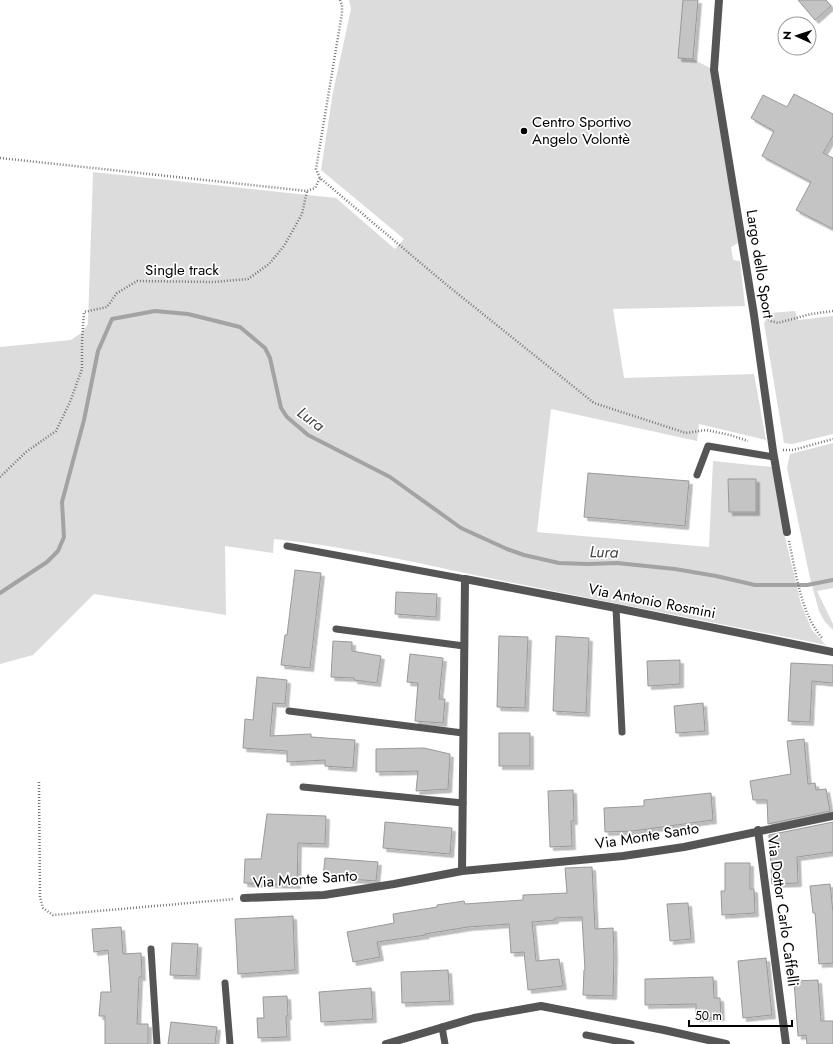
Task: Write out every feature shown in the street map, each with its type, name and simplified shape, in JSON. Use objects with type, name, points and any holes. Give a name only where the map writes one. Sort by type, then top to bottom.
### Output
[{"type":"street","name":"Largo dello Sport","points":[[719,0],[714,70],[754,315],[787,532]]},
{"type":"street","name":"Via Antonio Rosmini","points":[[465,579],[833,652]]},
{"type":"street","points":[[462,871],[465,579]]},
{"type":"street","name":"Via Monte Santo","points":[[244,898],[324,895],[462,871],[623,856],[684,846],[833,816]]},
{"type":"street","name":"Via Dottor Carlo Caffelli","points":[[758,830],[786,1044]]},
{"type":"street","points":[[386,1044],[474,1018],[541,1006],[664,1030],[726,1044]]},
{"type":"lane","points":[[697,475],[708,446],[774,454]]},
{"type":"lane","points":[[287,546],[465,579]]},
{"type":"lane","points":[[616,608],[622,732]]},
{"type":"lane","points":[[336,629],[464,646]]},
{"type":"lane","points":[[289,711],[463,733]]},
{"type":"lane","points":[[303,787],[463,803]]},
{"type":"lane","points":[[151,949],[157,1044]]},
{"type":"lane","points":[[225,983],[230,1044]]},
{"type":"lane","points":[[442,1027],[445,1044]]},
{"type":"lane","points":[[586,1035],[631,1044]]},
{"type":"path","points":[[340,0],[342,4],[342,13],[316,169],[320,178],[448,286],[594,403],[686,433],[706,430],[730,435],[752,443]]},
{"type":"path","points":[[0,158],[306,191],[315,188],[320,178]]},
{"type":"path","name":"Single track","points":[[0,476],[26,452],[56,431],[70,402],[82,369],[84,312],[107,307],[117,293],[137,281],[214,282],[248,278],[269,264],[284,246],[302,214],[306,191]]},
{"type":"path","points":[[754,315],[765,315],[771,321],[778,323],[811,314],[833,311]]},
{"type":"path","points":[[774,454],[833,439]]},
{"type":"path","points":[[787,532],[801,593],[807,611],[815,630],[824,640]]},
{"type":"path","points":[[38,782],[40,898],[43,908],[53,915],[244,898]]},
{"type":"shaded area","points":[[349,0],[698,0],[693,59],[712,69],[738,243],[731,247],[733,260],[740,261],[745,306],[613,309],[624,378],[754,374],[766,440],[699,424],[697,441],[551,409],[537,532],[709,547],[713,461],[772,467],[785,537],[801,604],[812,630],[826,645],[392,558],[304,542],[274,539],[273,553],[225,546],[226,615],[94,594],[33,655],[0,664],[0,347],[71,340],[81,333],[88,324],[93,172],[336,198],[395,249],[404,239],[321,170],[333,92],[351,9]]},
{"type":"shaded area","points":[[795,311],[798,320],[833,316],[833,434],[792,444],[784,443],[764,323],[770,313]]},
{"type":"shaded area","points":[[833,443],[833,588],[817,591],[833,624],[833,630],[825,622],[819,611],[810,578],[787,468],[790,454]]},
{"type":"building","points":[[683,0],[698,0],[693,59],[678,58]]},
{"type":"building","points":[[798,0],[826,0],[831,6],[817,18],[817,16],[812,16]]},
{"type":"building","points":[[794,94],[833,114],[833,136],[823,153],[833,158],[833,229],[796,210],[811,182],[762,156],[774,131],[751,118],[763,95],[787,107]]},
{"type":"building","points":[[588,473],[689,481],[685,526],[584,517]]},
{"type":"building","points":[[728,479],[756,479],[756,512],[729,512]]},
{"type":"building","points":[[295,570],[321,573],[310,668],[281,665],[285,635],[287,635]]},
{"type":"building","points":[[396,592],[437,594],[436,617],[395,614]]},
{"type":"building","points":[[499,636],[528,637],[525,708],[497,707]]},
{"type":"building","points":[[556,636],[589,638],[586,713],[553,711]]},
{"type":"building","points":[[333,641],[352,642],[352,651],[381,656],[377,683],[354,680],[354,678],[331,677]]},
{"type":"building","points":[[410,654],[443,658],[439,699],[445,699],[443,723],[415,721],[418,683],[407,682]]},
{"type":"building","points":[[680,660],[680,684],[648,686],[647,661]]},
{"type":"building","points":[[791,663],[833,665],[833,683],[812,681],[810,722],[788,721]]},
{"type":"building","points":[[257,677],[287,680],[285,704],[273,703],[270,736],[311,734],[311,737],[355,740],[353,768],[325,766],[325,760],[287,762],[287,751],[243,748],[245,719],[253,720]]},
{"type":"building","points":[[703,703],[705,731],[676,733],[674,706]]},
{"type":"building","points":[[499,733],[530,733],[530,766],[499,766]]},
{"type":"building","points":[[804,739],[808,784],[815,783],[816,790],[826,789],[830,811],[768,824],[767,800],[753,800],[750,781],[791,774],[787,741]]},
{"type":"building","points":[[424,748],[450,754],[448,789],[416,791],[418,771],[376,772],[376,749]]},
{"type":"building","points":[[573,790],[574,821],[571,821],[572,846],[550,847],[548,791]]},
{"type":"building","points":[[711,793],[713,820],[633,831],[605,832],[604,808],[644,806],[644,800]]},
{"type":"building","points":[[267,814],[326,816],[325,844],[298,843],[297,885],[244,883],[245,859],[261,859]]},
{"type":"building","points":[[385,822],[452,828],[450,854],[383,848]]},
{"type":"building","points":[[833,822],[833,852],[797,857],[798,883],[772,884],[769,835]]},
{"type":"building","points":[[325,858],[378,862],[376,881],[323,877]]},
{"type":"building","points":[[725,863],[750,863],[750,889],[754,889],[755,913],[722,915],[721,891],[725,891]]},
{"type":"building","points":[[592,867],[595,929],[613,928],[613,996],[583,995],[585,970],[582,917],[555,918],[555,920],[532,922],[536,961],[559,959],[563,986],[528,990],[524,952],[511,953],[509,924],[468,927],[377,942],[380,957],[353,962],[347,932],[394,923],[393,914],[437,907],[437,905],[464,901],[465,904],[523,900],[523,895],[567,893],[565,868]]},
{"type":"building","points":[[830,884],[833,912],[833,963],[819,964],[815,913],[813,913],[810,886]]},
{"type":"building","points":[[688,903],[691,939],[670,941],[667,904]]},
{"type":"building","points":[[293,916],[295,970],[238,974],[235,919]]},
{"type":"building","points":[[121,927],[123,954],[141,953],[142,977],[139,977],[137,1024],[148,1024],[148,1044],[105,1044],[105,1016],[99,1016],[101,992],[111,992],[108,950],[94,952],[92,929]]},
{"type":"building","points":[[172,943],[198,944],[196,976],[170,975]]},
{"type":"building","points":[[766,958],[772,1015],[743,1018],[738,961]]},
{"type":"building","points":[[448,970],[450,1001],[402,1003],[401,972]]},
{"type":"building","points":[[713,977],[714,998],[720,998],[721,1017],[696,1018],[696,1004],[645,1005],[645,979]]},
{"type":"building","points":[[818,980],[821,1021],[833,1021],[833,1044],[807,1044],[806,1035],[798,1036],[794,981]]},
{"type":"building","points":[[371,988],[373,1019],[321,1022],[319,992]]},
{"type":"building","points":[[287,996],[287,1037],[258,1038],[257,1018],[264,1018],[263,997]]},
{"type":"building","points":[[171,1022],[217,1027],[215,1044],[168,1044]]},
{"type":"waterway","name":"Lura","points":[[0,593],[47,562],[58,551],[64,537],[62,502],[84,420],[98,351],[112,319],[155,311],[188,314],[240,327],[265,348],[270,358],[281,408],[287,417],[308,435],[390,477],[461,528],[507,549],[524,555],[559,563],[617,563],[675,569],[755,585],[807,585],[833,580]]},
{"type":"place","name":"Centro Sportivo Angelo Volontè","points":[[524,131]]}]
